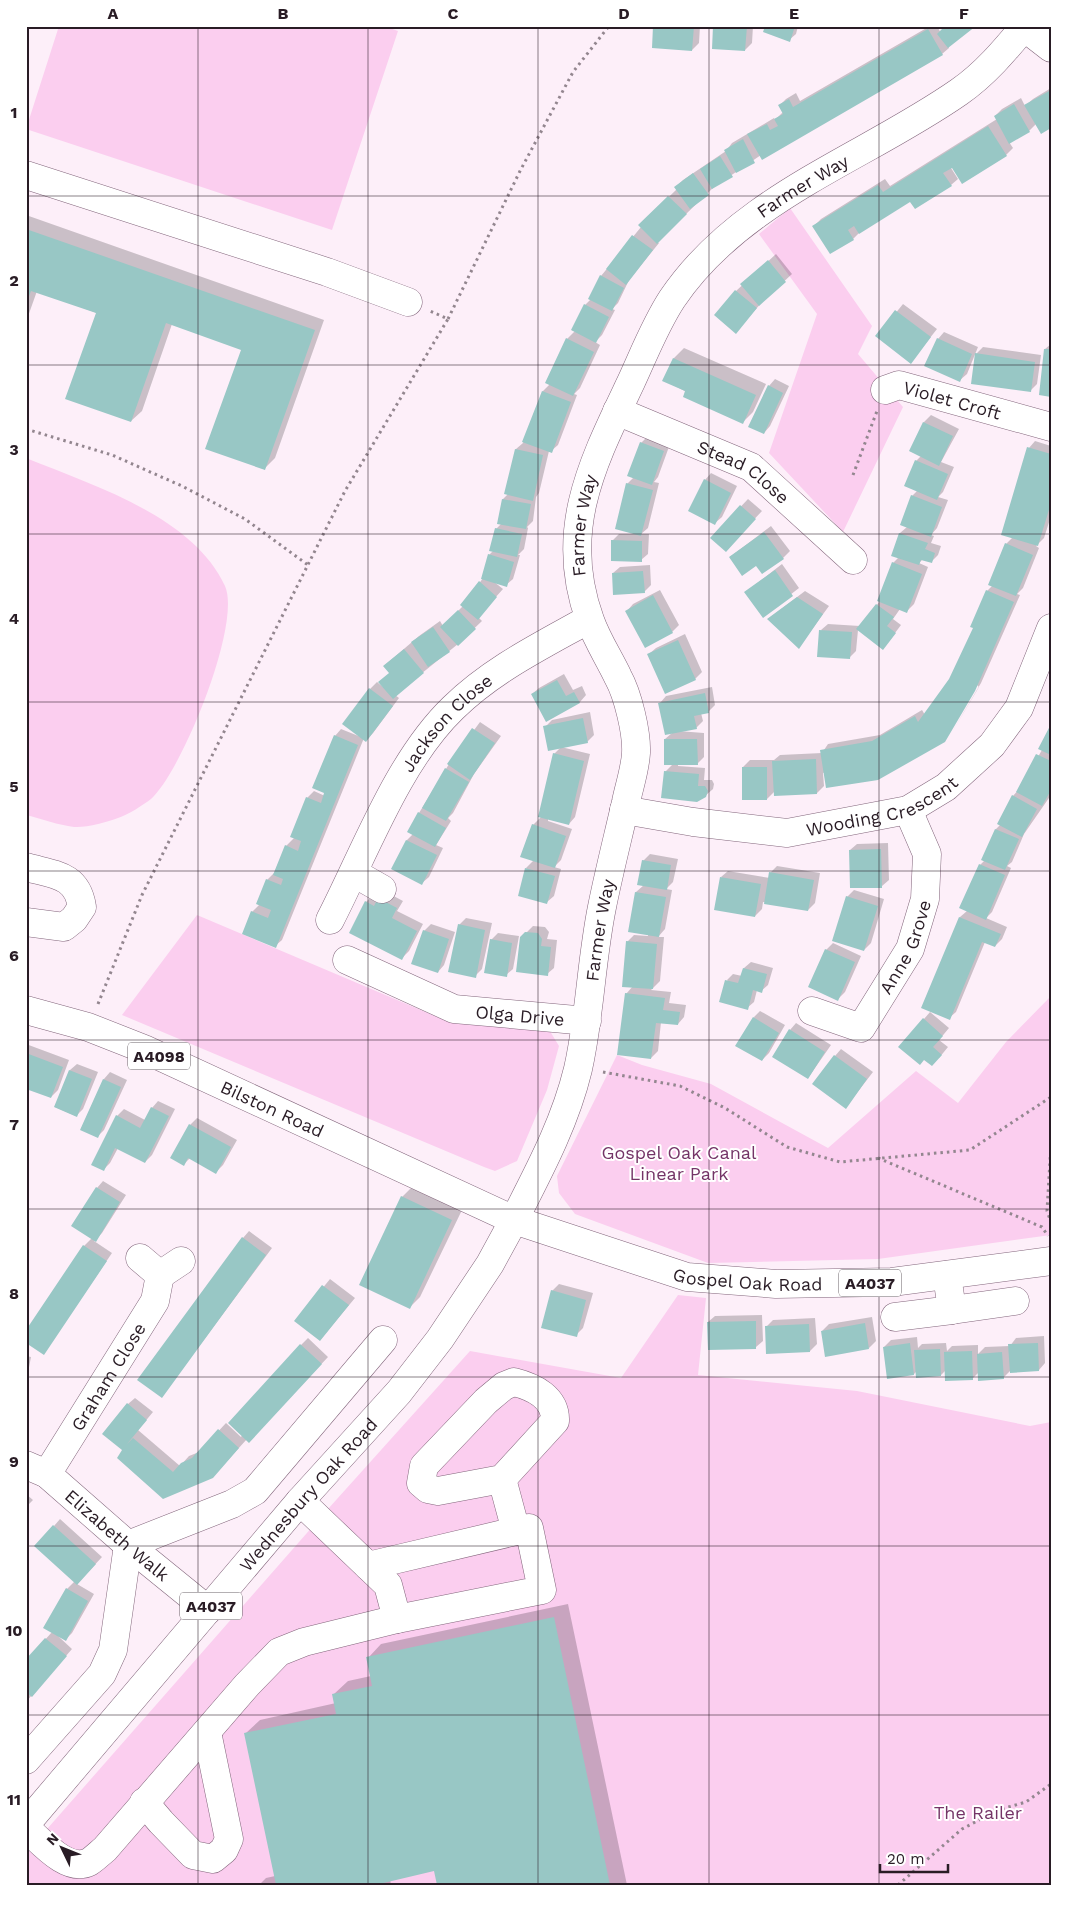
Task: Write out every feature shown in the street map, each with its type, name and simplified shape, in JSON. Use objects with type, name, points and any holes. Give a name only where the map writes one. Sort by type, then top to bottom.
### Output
[{"type":"street","points":[[1024,27],[1051,48]]},
{"type":"street","name":"Farmer Way","points":[[514,1220],[542,1166],[568,1102],[578,1067],[587,1021],[595,944],[636,752],[632,723],[621,681],[589,619],[580,586],[576,548],[581,502],[590,471],[670,302],[693,273],[748,220],[777,200],[959,92],[988,68],[1024,27]]},
{"type":"street","points":[[26,175],[327,272],[408,302]]},
{"type":"street","name":"Violet Croft","points":[[885,390],[899,385],[1051,427]]},
{"type":"street","name":"Stead Close","points":[[617,411],[752,467],[853,560]]},
{"type":"street","name":"Jackson Close","points":[[330,920],[408,762],[452,708],[488,678],[523,654],[589,619]]},
{"type":"street","name":"Wooding Crescent","points":[[624,810],[692,822],[787,833],[908,810],[946,787],[992,745],[1019,708],[1051,628]]},
{"type":"street","name":"Anne Grove","points":[[812,1011],[861,1028],[910,948],[925,899],[927,854],[908,810]]},
{"type":"street","points":[[26,867],[68,878],[80,894],[82,907],[74,919],[64,927],[26,922]]},
{"type":"street","points":[[354,874],[382,889]]},
{"type":"street","name":"Olga Drive","points":[[347,960],[454,1009],[587,1021]]},
{"type":"street","name":"Bilston Road","points":[[26,1010],[88,1028],[144,1049],[514,1220]]},
{"type":"street","name":"Gospel Oak Road","points":[[514,1220],[687,1277],[776,1284],[892,1282],[1051,1261]]},
{"type":"street","name":"Wednesbury Oak Road","points":[[26,1824],[300,1501],[399,1392],[440,1339],[490,1264],[514,1220]]},
{"type":"street","name":"Graham Close","points":[[37,1470],[154,1301],[161,1264]]},
{"type":"street","points":[[947,1275],[952,1310]]},
{"type":"street","points":[[895,1317],[1015,1301]]},
{"type":"street","points":[[26,1760],[102,1674],[113,1650],[128,1545],[232,1504],[255,1491],[383,1340]]},
{"type":"street","points":[[514,1382],[538,1391],[552,1407],[555,1421],[502,1479],[438,1491],[428,1489],[421,1483],[424,1466],[486,1401],[504,1386],[514,1382]]},
{"type":"street","name":"Elizabeth Walk","points":[[37,1470],[208,1610]]},
{"type":"street","points":[[502,1479],[516,1531]]},
{"type":"street","points":[[300,1501],[388,1585],[397,1619]]},
{"type":"street","points":[[26,1828],[59,1857],[75,1865],[88,1862],[104,1849],[246,1685],[280,1652],[304,1642],[397,1619],[542,1590],[529,1528],[368,1566]]},
{"type":"street","points":[[144,1802],[193,1855],[213,1859],[224,1850],[229,1838],[206,1732]]},
{"type":"path","points":[[88,1028],[142,895],[345,491],[448,319],[520,172],[573,72],[609,26]]},
{"type":"path","points":[[408,302],[448,319]]},
{"type":"path","name":"Violet Croft","points":[[853,475],[885,390]]},
{"type":"path","points":[[26,429],[112,455],[182,486],[245,519],[308,565]]},
{"type":"path","points":[[578,1067],[680,1086],[725,1108],[787,1147],[840,1162],[970,1150],[1051,1097]]},
{"type":"path","points":[[1051,1144],[1047,1211],[1051,1222]]},
{"type":"path","points":[[878,1158],[1042,1227],[1051,1241]]},
{"type":"path","points":[[898,1885],[962,1829],[998,1810],[1026,1802],[1051,1784]]},
{"type":"green space","points":[[59,26],[384,26],[398,31],[332,230],[26,129]]},
{"type":"green space","points":[[790,208],[872,326],[858,354],[903,407],[843,532],[769,453],[817,314],[759,234]]},
{"type":"green space","points":[[26,458],[110,492],[165,522],[190,540],[210,562],[225,586],[228,605],[225,631],[217,663],[193,729],[178,759],[164,783],[151,799],[122,817],[90,826],[68,826],[26,815]]},
{"type":"green space","points":[[197,915],[449,1022],[545,1023],[559,1046],[547,1090],[517,1161],[495,1171],[484,1167],[122,1015]]},
{"type":"green space","name":"Gospel Oak Canal Linear Park","points":[[1051,996],[1051,1235],[878,1259],[708,1263],[575,1214],[559,1193],[557,1176],[617,1055],[642,1065],[711,1084],[828,1148],[916,1071],[958,1103],[1006,1042]]},
{"type":"green space","name":"The Railer","points":[[678,1295],[706,1298],[698,1375],[857,1391],[1030,1426],[1051,1422],[1051,1885],[26,1885],[26,1853],[328,1509],[470,1351],[621,1378]]},
{"type":"building","points":[[653,26],[694,26],[692,51],[652,48]]},
{"type":"building","points":[[713,26],[747,26],[745,51],[712,49]]},
{"type":"building","points":[[765,26],[795,26],[790,42],[763,32]]},
{"type":"building","points":[[945,26],[976,26],[948,48],[937,34]]},
{"type":"building","points":[[928,29],[943,55],[762,160],[747,134],[767,124],[770,130],[778,126],[774,119],[783,114],[778,105],[789,99],[793,107]]},
{"type":"building","points":[[1051,90],[1051,128],[1041,134],[1024,105]]},
{"type":"building","points":[[1014,104],[1030,132],[1009,144],[994,116]]},
{"type":"building","points":[[988,126],[1007,156],[962,184],[952,168],[943,173],[952,186],[915,209],[910,202],[859,234],[854,226],[848,230],[854,240],[830,254],[812,226],[878,185],[883,192]]},
{"type":"building","points":[[743,139],[755,163],[736,173],[724,150]]},
{"type":"building","points":[[720,156],[733,177],[712,189],[700,169]]},
{"type":"building","points":[[693,173],[709,195],[690,209],[674,187]]},
{"type":"building","points":[[668,196],[687,214],[657,244],[638,225]]},
{"type":"building","points":[[26,229],[315,330],[265,470],[205,449],[241,350],[166,323],[131,422],[65,399],[96,313],[31,291],[26,304]]},
{"type":"building","points":[[632,235],[653,250],[626,285],[606,269]]},
{"type":"building","points":[[768,260],[786,282],[759,306],[740,284]]},
{"type":"building","points":[[600,275],[624,288],[612,311],[588,299]]},
{"type":"building","points":[[735,290],[757,308],[736,334],[714,315]]},
{"type":"building","points":[[584,304],[609,317],[596,343],[571,330]]},
{"type":"building","points":[[895,310],[931,337],[911,364],[875,336]]},
{"type":"building","points":[[566,338],[594,352],[573,396],[545,383]]},
{"type":"building","points":[[937,338],[972,354],[960,382],[924,366]]},
{"type":"building","points":[[1044,349],[1051,349],[1051,397],[1039,395]]},
{"type":"building","points":[[975,353],[1035,362],[1031,392],[971,384]]},
{"type":"building","points":[[673,358],[756,395],[743,424],[683,397],[685,391],[662,381]]},
{"type":"building","points":[[768,385],[783,393],[764,434],[748,427]]},
{"type":"building","points":[[542,391],[571,402],[552,453],[522,442]]},
{"type":"building","points":[[923,422],[953,436],[939,466],[909,451]]},
{"type":"building","points":[[640,442],[664,451],[652,485],[627,476]]},
{"type":"building","points":[[1027,447],[1051,454],[1051,503],[1038,546],[1001,535]]},
{"type":"building","points":[[515,449],[543,455],[533,501],[504,494]]},
{"type":"building","points":[[915,460],[948,474],[937,500],[904,486]]},
{"type":"building","points":[[704,479],[731,493],[715,525],[688,511]]},
{"type":"building","points":[[626,483],[653,490],[641,536],[615,529]]},
{"type":"building","points":[[911,495],[942,507],[931,537],[900,525]]},
{"type":"building","points":[[502,499],[531,504],[526,529],[497,524]]},
{"type":"building","points":[[740,505],[756,519],[726,552],[710,538]]},
{"type":"building","points":[[495,528],[522,534],[517,557],[489,551]]},
{"type":"building","points":[[764,532],[784,559],[762,574],[756,566],[742,576],[729,557]]},
{"type":"building","points":[[899,533],[928,543],[925,549],[935,553],[932,563],[921,560],[919,565],[891,556]]},
{"type":"building","points":[[611,540],[642,541],[642,562],[611,561]]},
{"type":"building","points":[[1005,543],[1033,555],[1016,596],[988,585]]},
{"type":"building","points":[[488,554],[514,562],[507,587],[481,579]]},
{"type":"building","points":[[892,562],[922,574],[907,613],[877,601]]},
{"type":"building","points":[[775,570],[793,596],[763,618],[744,592]]},
{"type":"building","points":[[643,571],[645,593],[613,595],[612,573]]},
{"type":"building","points":[[479,581],[497,597],[478,620],[460,605]]},
{"type":"building","points":[[986,590],[1014,602],[975,691],[945,742],[878,780],[826,788],[820,750],[872,741],[915,716],[918,722],[949,679],[973,628],[970,627]]},
{"type":"building","points":[[653,595],[673,633],[645,648],[625,611]]},
{"type":"building","points":[[797,597],[823,614],[799,649],[767,619]]},
{"type":"building","points":[[876,604],[894,617],[887,626],[896,633],[883,650],[856,629]]},
{"type":"building","points":[[458,610],[476,629],[458,646],[440,627]]},
{"type":"building","points":[[433,627],[450,652],[428,667],[411,642]]},
{"type":"building","points":[[819,630],[852,632],[850,659],[817,657]]},
{"type":"building","points":[[678,640],[696,680],[665,694],[647,654]]},
{"type":"building","points":[[404,649],[424,673],[393,699],[378,682],[389,673],[383,666]]},
{"type":"building","points":[[557,680],[566,696],[574,692],[580,703],[546,722],[531,694]]},
{"type":"building","points":[[369,688],[393,706],[366,742],[342,724]]},
{"type":"building","points":[[705,693],[709,713],[694,716],[697,729],[665,735],[658,703]]},
{"type":"building","points":[[583,718],[588,743],[548,751],[543,726]]},
{"type":"building","points":[[1051,724],[1051,755],[1038,749]]},
{"type":"building","points":[[472,728],[495,743],[470,780],[447,764]]},
{"type":"building","points":[[334,735],[358,745],[276,948],[242,934],[251,911],[268,918],[271,910],[256,904],[266,879],[281,885],[283,879],[273,875],[285,845],[298,851],[301,841],[290,837],[306,797],[321,803],[324,793],[312,788]]},
{"type":"building","points":[[664,739],[697,739],[698,765],[664,765]]},
{"type":"building","points":[[553,753],[584,761],[569,825],[538,817]]},
{"type":"building","points":[[1036,754],[1051,761],[1051,790],[1042,806],[1016,792]]},
{"type":"building","points":[[816,759],[817,794],[774,796],[772,761]]},
{"type":"building","points":[[742,767],[767,767],[767,800],[742,800]]},
{"type":"building","points":[[445,768],[469,782],[446,821],[422,808]]},
{"type":"building","points":[[664,771],[699,774],[698,786],[705,786],[708,791],[706,797],[697,802],[661,798]]},
{"type":"building","points":[[1012,795],[1037,809],[1022,837],[997,824]]},
{"type":"building","points":[[418,812],[446,828],[435,847],[407,832]]},
{"type":"building","points":[[532,824],[566,836],[555,868],[520,857]]},
{"type":"building","points":[[995,829],[1019,839],[1005,870],[981,860]]},
{"type":"building","points":[[406,840],[437,855],[422,885],[391,869]]},
{"type":"building","points":[[881,849],[882,888],[850,888],[849,850]]},
{"type":"building","points":[[642,860],[671,865],[667,890],[637,885]]},
{"type":"building","points":[[979,864],[1005,875],[986,920],[959,908]]},
{"type":"building","points":[[525,868],[555,876],[547,904],[518,896]]},
{"type":"building","points":[[769,872],[814,880],[808,911],[764,904]]},
{"type":"building","points":[[720,877],[761,884],[755,917],[714,910]]},
{"type":"building","points":[[635,892],[666,897],[659,937],[628,932]]},
{"type":"building","points":[[846,896],[878,906],[864,951],[832,941]]},
{"type":"building","points":[[378,898],[397,908],[392,918],[417,931],[402,960],[349,933],[365,901],[374,906]]},
{"type":"building","points":[[959,917],[1001,934],[995,947],[982,942],[950,1020],[921,1008]]},
{"type":"building","points":[[458,924],[485,930],[476,978],[448,972]]},
{"type":"building","points":[[423,930],[449,939],[438,973],[411,964]]},
{"type":"building","points":[[525,932],[538,933],[542,939],[541,946],[551,947],[548,976],[516,972],[520,937]]},
{"type":"building","points":[[490,939],[512,943],[507,977],[484,973]]},
{"type":"building","points":[[626,941],[657,944],[653,989],[622,987]]},
{"type":"building","points":[[825,949],[855,962],[838,1001],[808,987]]},
{"type":"building","points":[[743,968],[767,974],[762,993],[753,990],[748,1010],[719,1002],[725,980],[738,983]]},
{"type":"building","points":[[625,993],[665,998],[663,1010],[680,1012],[678,1025],[656,1023],[651,1059],[617,1055]]},
{"type":"building","points":[[753,1017],[779,1033],[762,1061],[735,1046]]},
{"type":"building","points":[[923,1018],[943,1036],[933,1047],[942,1055],[932,1066],[924,1060],[920,1065],[898,1047]]},
{"type":"building","points":[[789,1029],[825,1052],[808,1079],[772,1057]]},
{"type":"building","points":[[26,1053],[63,1067],[51,1098],[26,1089]]},
{"type":"building","points":[[834,1055],[867,1079],[846,1109],[812,1084]]},
{"type":"building","points":[[69,1070],[92,1079],[77,1117],[54,1107]]},
{"type":"building","points":[[103,1079],[121,1087],[98,1138],[80,1130]]},
{"type":"building","points":[[151,1107],[169,1116],[145,1163],[115,1148],[104,1171],[91,1165],[116,1115],[140,1128]]},
{"type":"building","points":[[189,1124],[231,1147],[216,1174],[188,1158],[184,1166],[170,1158]]},
{"type":"building","points":[[96,1187],[120,1202],[96,1242],[71,1226]]},
{"type":"building","points":[[401,1196],[452,1220],[410,1309],[359,1285]]},
{"type":"building","points":[[242,1237],[266,1255],[162,1398],[137,1380]]},
{"type":"building","points":[[83,1245],[107,1261],[44,1355],[26,1343],[26,1330]]},
{"type":"building","points":[[322,1285],[349,1305],[320,1341],[294,1321]]},
{"type":"building","points":[[551,1290],[586,1300],[577,1337],[541,1328]]},
{"type":"building","points":[[756,1321],[756,1349],[708,1350],[707,1322]]},
{"type":"building","points":[[865,1323],[869,1349],[825,1357],[821,1331]]},
{"type":"building","points":[[809,1324],[810,1352],[766,1354],[765,1326]]},
{"type":"building","points":[[910,1343],[914,1375],[887,1379],[883,1347]]},
{"type":"building","points":[[1038,1343],[1039,1371],[1010,1373],[1008,1344]]},
{"type":"building","points":[[300,1344],[322,1364],[249,1443],[228,1423]]},
{"type":"building","points":[[940,1349],[941,1376],[916,1378],[914,1350]]},
{"type":"building","points":[[972,1351],[973,1380],[945,1381],[944,1352]]},
{"type":"building","points":[[1002,1352],[1004,1379],[978,1381],[977,1354]]},
{"type":"building","points":[[127,1403],[147,1420],[127,1444],[133,1438],[173,1472],[181,1463],[192,1458],[218,1429],[239,1448],[213,1478],[163,1499],[117,1458],[122,1450],[102,1434]]},
{"type":"building","points":[[53,1525],[96,1564],[77,1585],[34,1546]]},
{"type":"building","points":[[66,1588],[88,1601],[66,1641],[43,1628]]},
{"type":"building","points":[[554,1617],[610,1885],[437,1885],[434,1871],[375,1885],[276,1885],[244,1733],[336,1714],[332,1694],[372,1686],[366,1657]]},
{"type":"building","points":[[45,1638],[67,1656],[32,1697],[26,1692],[26,1659]]}]
